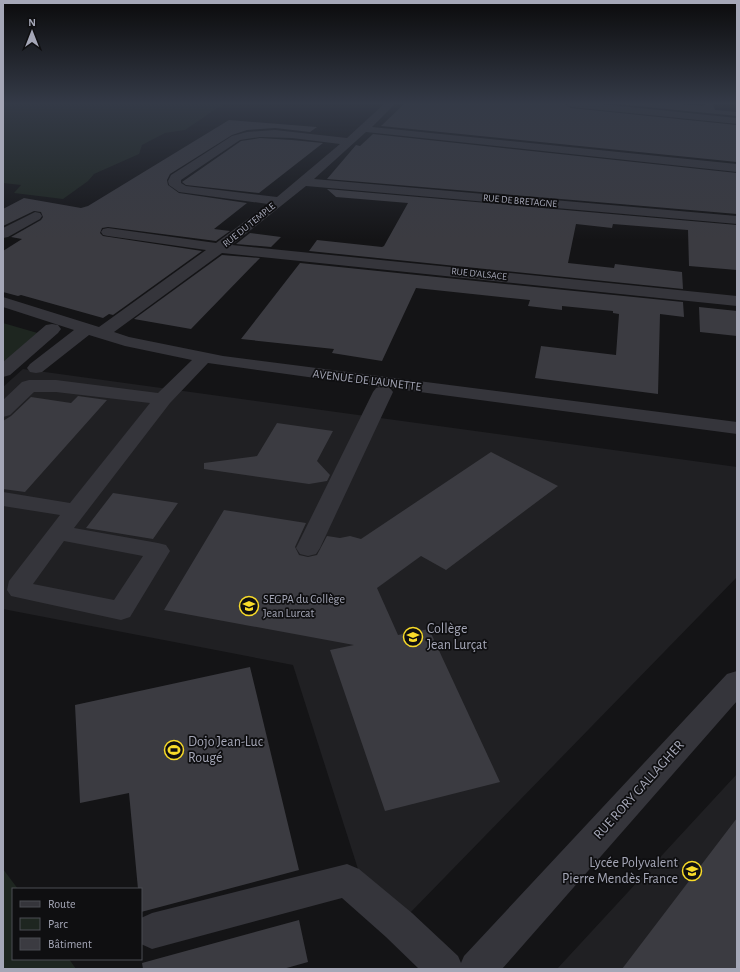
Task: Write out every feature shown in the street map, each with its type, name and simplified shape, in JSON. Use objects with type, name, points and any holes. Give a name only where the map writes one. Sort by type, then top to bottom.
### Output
[{"type":"street","points":[[219,149],[175,178],[175,185],[183,189],[279,201]]},
{"type":"street","name":"RUE DU TEMPLE","points":[[36,368],[220,248],[341,149]]},
{"type":"street","points":[[559,149],[737,168]]},
{"type":"street","name":"RUE DE BRETAGNE","points":[[302,182],[737,220]]},
{"type":"street","points":[[6,230],[36,216]]},
{"type":"street","name":"RUE D'ALSACE","points":[[108,232],[220,248],[737,301]]},
{"type":"street","points":[[3,302],[93,332],[201,362]]},
{"type":"street","points":[[3,371],[52,330]]},
{"type":"street","points":[[59,533],[158,551],[121,611],[20,590],[21,581],[163,399],[201,362]]},
{"type":"street","name":"AVENUE DE L'AUNETTE","points":[[201,362],[214,373],[364,393],[385,387],[737,428]]},
{"type":"street","points":[[3,411],[29,386],[56,386],[163,399]]},
{"type":"street","points":[[308,548],[385,387]]},
{"type":"street","points":[[3,499],[76,511]]},
{"type":"street","name":"RUE RORY GALLAGHER","points":[[477,969],[737,682]]},
{"type":"street","points":[[152,931],[347,880],[399,924],[445,969]]},
{"type":"shaded area","name":"Collège Jean Lurçat","points":[[23,369],[737,467],[737,577],[407,916],[358,869],[293,665],[3,609],[3,387]]},
{"type":"shaded area","name":"Lycée Polyvalent Pierre Mendès France","points":[[737,774],[737,969],[557,969]]},
{"type":"green space","points":[[3,149],[141,149],[139,154],[94,174],[88,181],[63,199],[14,193],[21,185],[3,183]]},
{"type":"green space","points":[[3,323],[41,334],[3,369]]},
{"type":"green space","points":[[3,869],[17,888],[12,888],[12,960],[70,960],[76,969],[3,969]]},
{"type":"building","points":[[181,149],[209,149],[170,174],[167,180],[168,185],[179,193],[247,203],[214,229],[230,231],[216,241],[108,227],[102,228],[100,233],[103,236],[202,251],[113,315],[109,314],[103,318],[21,295],[18,296],[3,292],[3,251],[22,239],[11,237],[41,220],[43,217],[41,212],[34,211],[3,226],[3,209],[24,198],[81,208],[88,206]]},
{"type":"building","points":[[229,149],[315,149],[259,193],[186,185],[182,182]]},
{"type":"building","points":[[352,149],[516,149],[737,173],[737,214],[327,179]]},
{"type":"building","points":[[612,149],[737,149],[737,162]]},
{"type":"building","points":[[327,189],[737,225],[737,270],[689,266],[688,230],[613,224],[612,228],[576,224],[568,263],[614,268],[615,264],[682,272],[683,289],[309,251],[317,240],[382,247],[384,246],[408,203],[336,197]]},
{"type":"building","points":[[250,233],[281,237],[271,247],[236,244]]},
{"type":"building","points":[[222,255],[260,258],[191,329],[134,319]]},
{"type":"building","points":[[300,263],[683,302],[684,317],[660,314],[658,394],[535,378],[541,346],[616,355],[619,314],[613,313],[613,311],[562,306],[562,310],[528,306],[530,300],[416,288],[382,361],[332,353],[334,349],[241,339]]},
{"type":"building","points":[[699,307],[737,311],[737,336],[700,332]]},
{"type":"building","points":[[78,396],[107,400],[25,492],[3,489],[3,421],[11,416],[31,397],[71,403]]},
{"type":"building","points":[[277,423],[333,431],[317,461],[330,475],[327,481],[309,484],[204,469],[204,463],[257,456]]},
{"type":"building","name":"Collège Jean Lurçat","points":[[491,452],[558,486],[446,570],[421,556],[377,588],[398,635],[429,629],[500,782],[385,811],[330,650],[354,645],[164,610],[224,510],[306,523],[295,547],[299,555],[308,557],[317,555],[327,536],[340,538],[350,536],[361,539]]},
{"type":"building","points":[[113,493],[178,503],[153,539],[86,528]]},
{"type":"building","name":"Dojo Jean-Luc Rougé","points":[[250,667],[299,870],[142,912],[142,888],[138,888],[129,793],[80,803],[75,705]]},
{"type":"building","points":[[737,818],[737,969],[622,969]]},
{"type":"building","points":[[299,920],[308,962],[283,969],[143,969],[142,963]]},
{"type":"place","name":"SEGPA du Collège Jean Lurcat","points":[[249,606]]},
{"type":"place","name":"Collège Jean Lurçat","points":[[413,637]]},
{"type":"place","name":"Dojo Jean-Luc Rougé","points":[[174,750]]},
{"type":"place","name":"Lycée Polyvalent Pierre Mendès France","points":[[692,871]]}]
